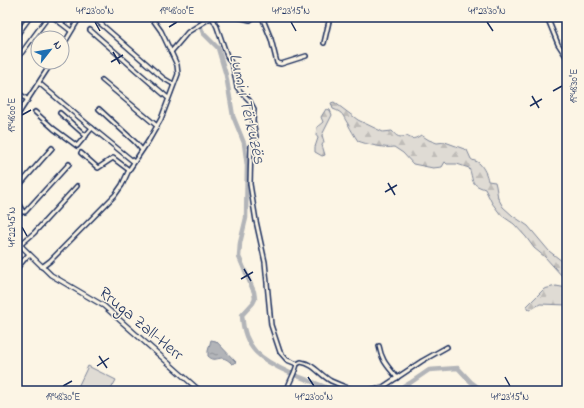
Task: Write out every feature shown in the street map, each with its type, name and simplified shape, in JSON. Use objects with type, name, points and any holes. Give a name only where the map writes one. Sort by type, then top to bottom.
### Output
[{"type":"main road","name":"Rruga Zall-Herr","points":[[18,243],[42,267],[57,279],[104,306],[200,391]]},
{"type":"street","points":[[17,35],[30,17]]},
{"type":"street","points":[[17,59],[48,17]]},
{"type":"street","points":[[53,17],[71,31],[80,17]]},
{"type":"street","points":[[61,23],[66,17]]},
{"type":"street","points":[[93,17],[163,78],[173,84]]},
{"type":"street","points":[[42,267],[108,202],[122,185],[129,170],[157,126],[178,71],[161,31],[151,17]]},
{"type":"street","points":[[171,52],[188,32],[212,17],[227,56],[233,66],[237,87],[249,100],[253,107],[253,121],[256,137],[251,146],[250,184],[256,222],[265,262],[271,325],[280,352],[287,360],[297,364],[301,362],[308,364],[331,381],[346,388],[358,391]]},
{"type":"street","points":[[238,17],[250,20],[254,17]]},
{"type":"street","points":[[262,17],[271,39],[277,63],[281,64],[306,56]]},
{"type":"street","points":[[324,43],[330,17]]},
{"type":"street","points":[[547,17],[558,44],[567,58]]},
{"type":"street","points":[[90,30],[168,98]]},
{"type":"street","points":[[17,116],[47,70]]},
{"type":"street","points":[[102,80],[157,126]]},
{"type":"street","points":[[39,82],[134,162]]},
{"type":"street","points":[[17,92],[28,100]]},
{"type":"street","points":[[99,109],[142,150]]},
{"type":"street","points":[[35,112],[76,146],[79,145],[92,128]]},
{"type":"street","points":[[60,113],[86,136]]},
{"type":"street","points":[[17,188],[52,148]]},
{"type":"street","points":[[81,153],[98,168],[113,158],[129,170]]},
{"type":"street","points":[[17,201],[22,211],[25,212],[69,164]]},
{"type":"street","points":[[18,243],[34,233],[77,186]]},
{"type":"street","points":[[17,268],[29,254]]},
{"type":"street","points":[[379,346],[381,358],[397,378]]},
{"type":"street","points":[[366,391],[383,387],[422,361],[447,348]]},
{"type":"street","points":[[287,391],[297,364]]},
{"type":"green space","points":[[334,102],[358,120],[383,132],[392,131],[395,135],[402,137],[407,136],[410,138],[415,138],[421,135],[437,143],[445,142],[467,150],[471,159],[478,162],[482,167],[488,181],[495,182],[498,198],[503,207],[528,226],[549,251],[567,265],[567,279],[562,276],[545,257],[534,248],[514,224],[501,215],[492,203],[485,189],[474,183],[469,168],[457,164],[447,164],[445,162],[442,167],[433,168],[413,164],[403,153],[394,147],[376,146],[358,141],[342,115],[333,109],[331,103]]},
{"type":"green space","points":[[326,109],[330,110],[332,115],[322,135],[324,142],[322,145],[325,155],[322,156],[315,152],[318,138],[316,135],[317,127],[323,122],[321,117]]},
{"type":"green space","points":[[556,286],[567,288],[567,305],[540,304],[530,310],[527,309],[527,306],[544,289]]},
{"type":"green space","points":[[88,366],[116,380],[110,391],[76,391]]},
{"type":"water","points":[[211,340],[216,341],[236,362],[232,364],[228,360],[222,358],[214,359],[208,356]]},
{"type":"waterway","name":"Lumi i Tërkuzës","points":[[197,17],[203,33],[218,48],[226,75],[233,116],[244,143],[247,166],[246,218],[240,243],[239,257],[254,292],[255,299],[242,315],[246,337],[256,352],[271,363],[290,373],[336,391]]},
{"type":"waterway","name":"Lumi i Tërkuzës","points":[[397,391],[429,370],[458,368],[471,382],[483,391]]}]
